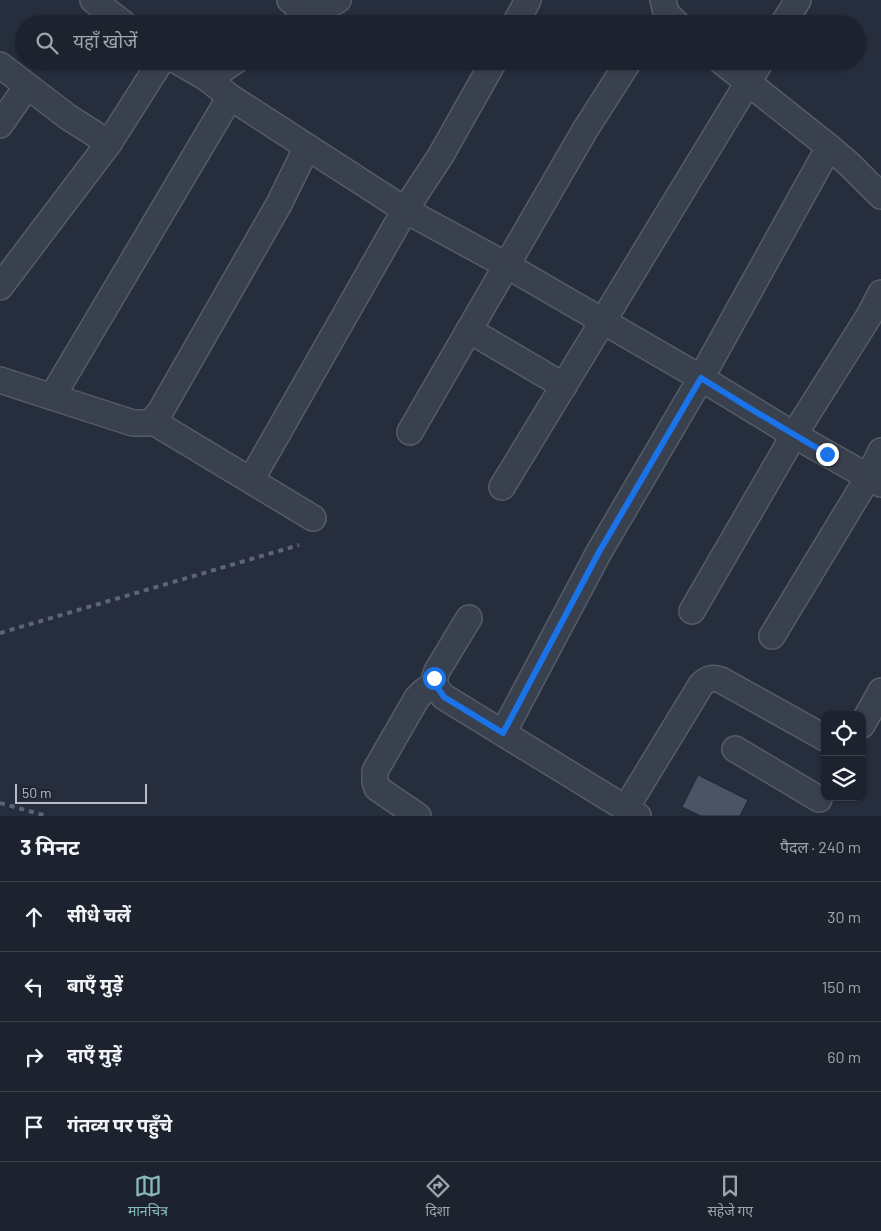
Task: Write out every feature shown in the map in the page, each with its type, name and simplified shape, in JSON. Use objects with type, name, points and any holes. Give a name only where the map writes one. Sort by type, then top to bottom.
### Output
[{"type":"street","points":[[93,0],[112,15]]},
{"type":"street","points":[[298,13],[338,0]]},
{"type":"street","points":[[520,15],[528,0]]},
{"type":"street","points":[[789,15],[798,0]]},
{"type":"street","points":[[0,65],[68,117],[109,143]]},
{"type":"street","points":[[0,288],[109,143],[154,70]]},
{"type":"street","points":[[192,70],[208,79],[230,97],[405,210],[506,265],[701,378],[794,435],[875,480]]},
{"type":"street","points":[[208,79],[222,70]]},
{"type":"street","points":[[251,480],[405,210],[441,155],[489,70]]},
{"type":"street","points":[[410,432],[585,130],[622,70]]},
{"type":"street","points":[[732,70],[829,147],[881,196]]},
{"type":"street","points":[[502,487],[756,70]]},
{"type":"street","points":[[0,125],[27,86]]},
{"type":"street","points":[[52,397],[230,97]]},
{"type":"street","points":[[0,380],[133,422],[152,421],[160,412],[212,323],[279,204],[307,147]]},
{"type":"street","points":[[503,733],[599,552],[701,378],[829,147]]},
{"type":"street","points":[[692,611],[794,435],[881,292]]},
{"type":"street","points":[[468,330],[564,386]]},
{"type":"street","points":[[152,421],[313,518]]},
{"type":"street","points":[[772,636],[875,480],[881,451]]},
{"type":"street","points":[[469,618],[434,678],[435,684],[444,697],[624,811],[701,685],[708,679],[721,680],[821,736]]},
{"type":"street","points":[[418,816],[377,788],[374,776],[375,771],[417,698],[435,684]]},
{"type":"street","points":[[866,718],[881,691]]},
{"type":"street","points":[[735,749],[818,801]]},
{"type":"building","points":[[698,775],[748,800],[740,816],[701,816],[682,807]]},
{"type":"railway","points":[[0,633],[299,545]]},
{"type":"railway","points":[[0,803],[47,816]]},
{"type":"route","points":[[434,678],[439,692],[444,697],[503,733],[599,552],[701,378],[827,454]]}]
